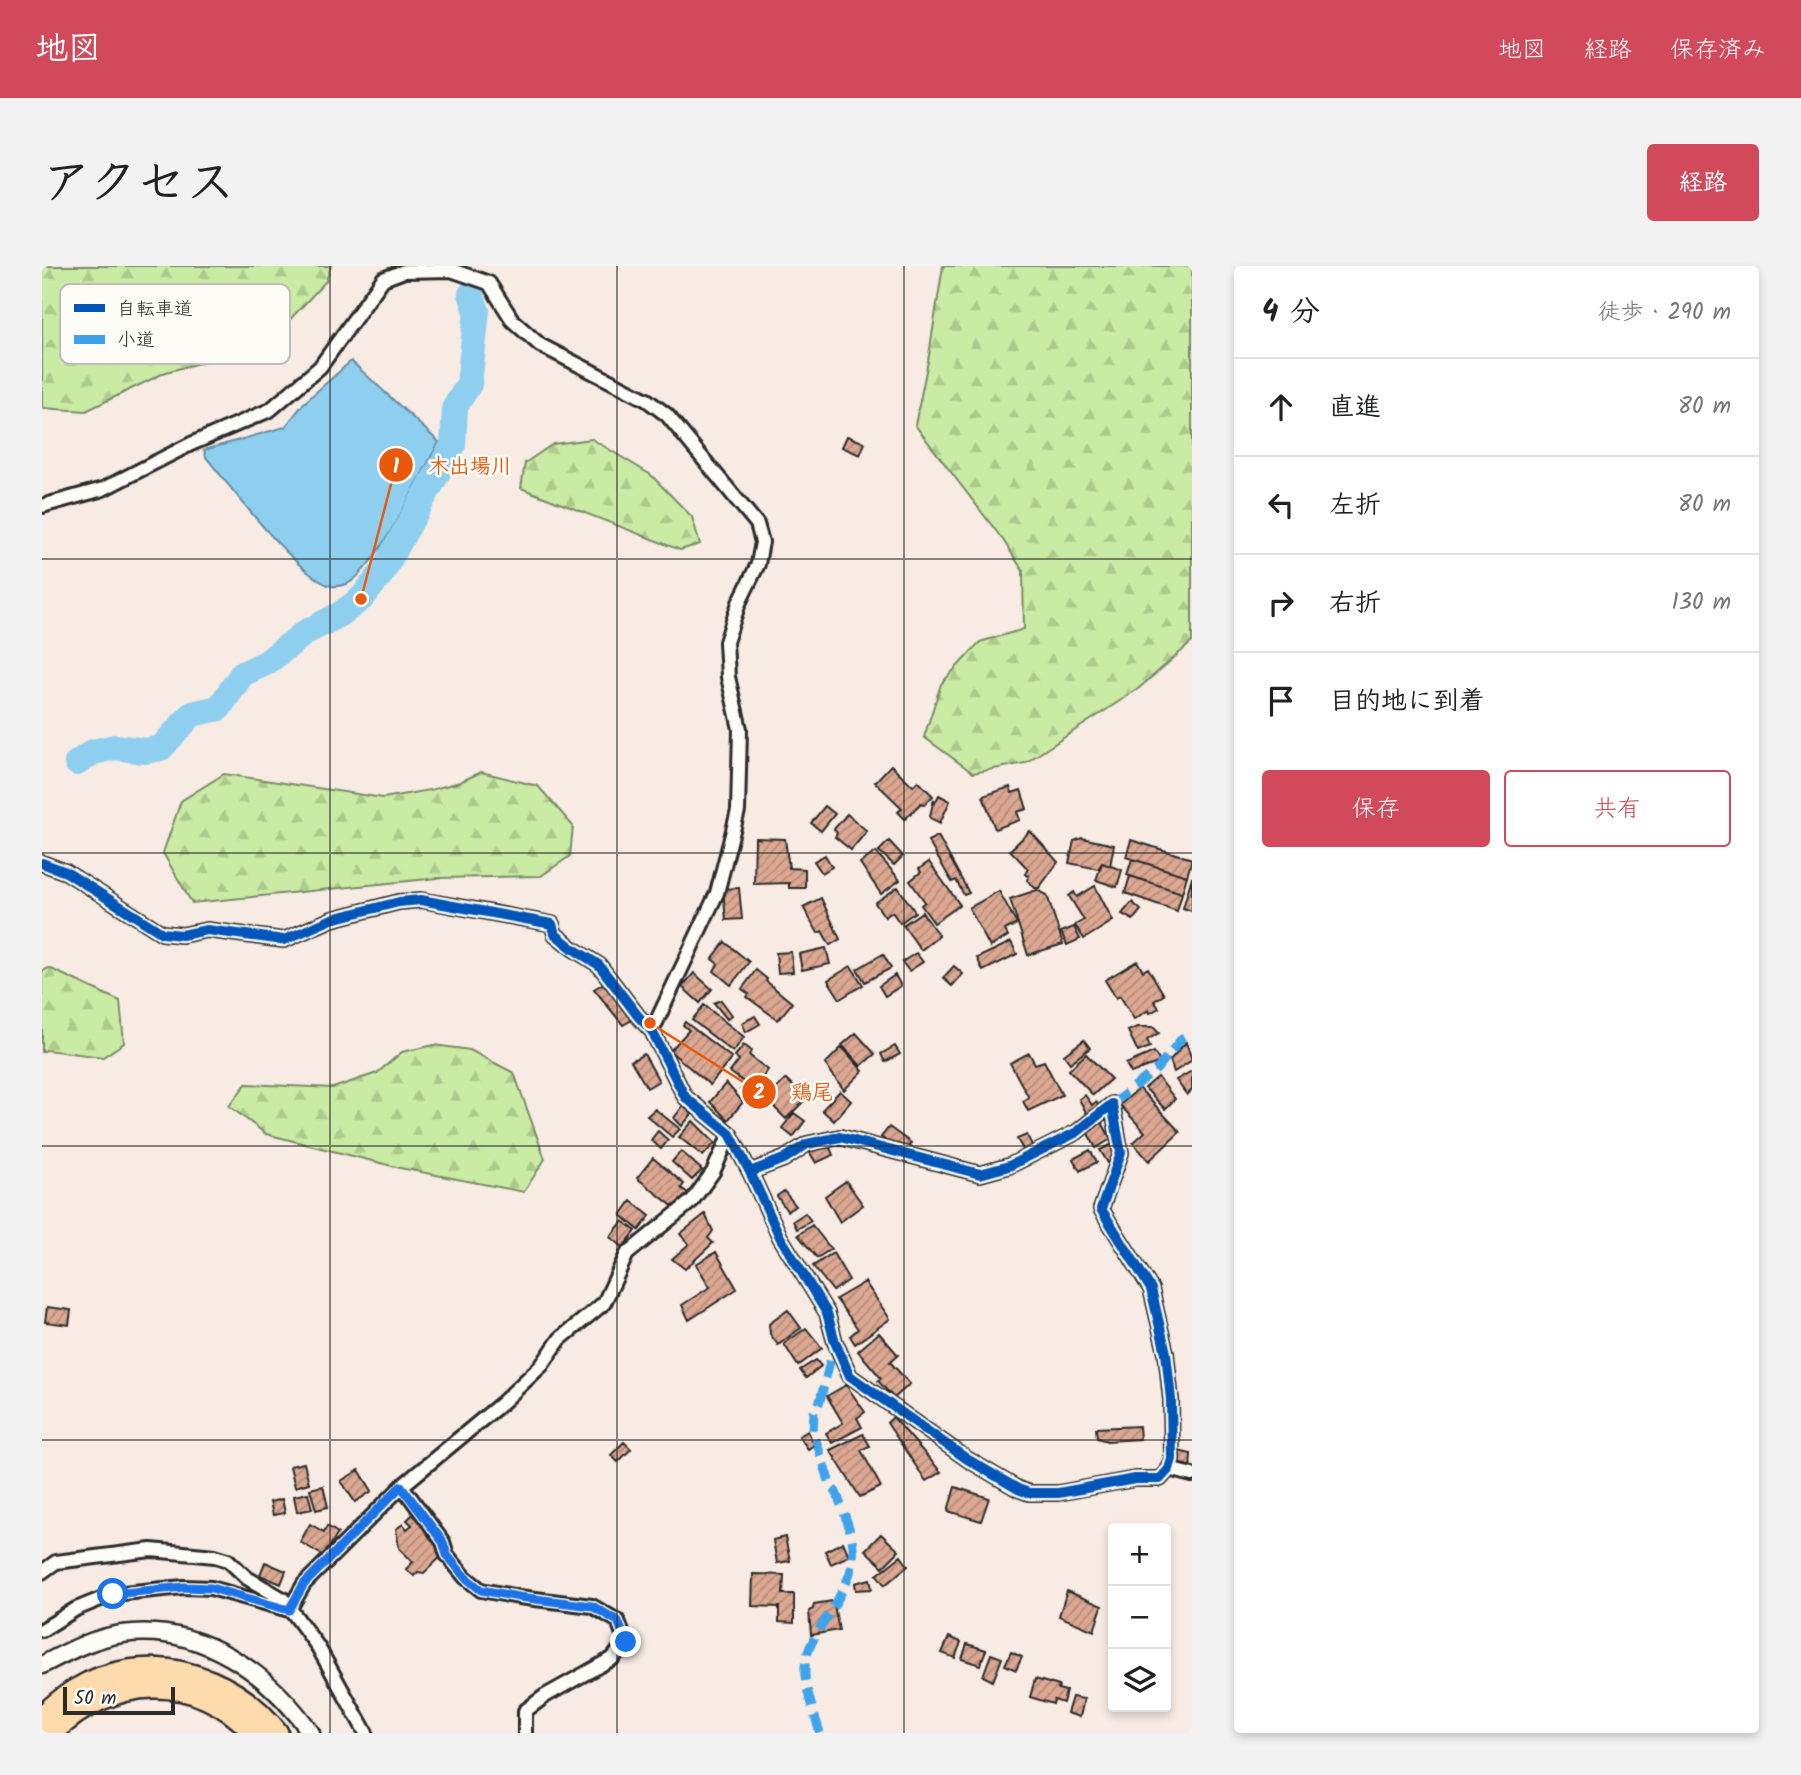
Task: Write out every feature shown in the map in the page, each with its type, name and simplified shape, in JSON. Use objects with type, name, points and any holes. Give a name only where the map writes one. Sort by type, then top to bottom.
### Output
[{"type":"highway","points":[[42,1718],[77,1690],[99,1680],[119,1674],[159,1670],[197,1676],[233,1693],[262,1716],[276,1733]]},
{"type":"highway","points":[[51,1733],[69,1715],[87,1703],[120,1690],[153,1685],[176,1688],[217,1702],[238,1716],[256,1733]]},
{"type":"street","points":[[42,506],[103,489],[191,444],[270,410],[320,367],[383,279],[404,271],[451,270],[489,283],[513,321],[540,345],[647,400],[667,415],[757,524],[762,542],[758,564],[739,603],[726,642],[728,677],[740,729],[738,810],[717,893],[652,1031]]},
{"type":"street","points":[[42,863],[66,873],[162,933],[182,935],[207,930],[284,940],[332,919],[399,902],[421,900],[552,923],[555,934],[599,965],[652,1031],[685,1097],[730,1134],[780,1237],[827,1313],[835,1342],[850,1376],[967,1459],[1029,1493],[1058,1493],[1135,1479],[1160,1479],[1169,1469],[1172,1459],[1171,1400],[1166,1353],[1151,1289],[1101,1209],[1121,1153],[1112,1104],[1077,1132],[1009,1166],[980,1174],[840,1137],[807,1144],[784,1159],[750,1172]]},
{"type":"street","points":[[289,1610],[304,1584],[401,1486],[502,1403],[542,1365],[560,1339],[604,1303],[627,1254],[692,1201],[713,1172],[730,1134]]},
{"type":"street","points":[[1169,1469],[1192,1475]]},
{"type":"street","points":[[401,1486],[443,1542],[447,1555],[465,1577],[481,1590],[592,1606],[618,1621],[626,1642],[612,1658],[545,1696],[525,1711],[525,1733]]},
{"type":"street","points":[[42,1572],[55,1562],[151,1550],[215,1556],[228,1560],[247,1578],[283,1599],[318,1647],[366,1733]]},
{"type":"street","points":[[42,1630],[76,1609],[113,1594],[184,1587],[211,1588],[289,1610]]},
{"type":"street","points":[[42,1665],[81,1645],[122,1634],[163,1634],[201,1643],[237,1659],[262,1678],[293,1707],[312,1733]]},
{"type":"green space","points":[[42,266],[331,266],[326,281],[290,319],[290,284],[60,284],[60,364],[196,364],[166,372],[86,411],[42,408]]},
{"type":"green space","points":[[943,266],[1192,266],[1192,642],[1138,689],[1025,763],[973,773],[924,737],[941,684],[980,642],[1024,629],[1023,571],[1003,540],[915,425]]},
{"type":"green space","points":[[592,439],[651,475],[692,517],[700,544],[680,550],[521,488],[525,463],[553,444]]},
{"type":"green space","points":[[481,772],[538,786],[573,826],[570,856],[541,876],[438,878],[192,903],[163,853],[181,801],[224,774],[383,798],[430,790],[460,782]]},
{"type":"green space","points":[[49,968],[120,1001],[124,1043],[103,1057],[46,1050],[42,1052],[42,971]]},
{"type":"green space","points":[[434,1045],[470,1050],[514,1073],[545,1159],[524,1192],[400,1168],[266,1134],[229,1106],[246,1084],[333,1088],[377,1073],[402,1052]]},
{"type":"water","points":[[351,361],[439,442],[398,519],[371,560],[359,575],[347,584],[333,586],[317,579],[283,549],[206,457],[204,450],[285,427],[304,403]]},
{"type":"building","points":[[847,436],[865,443],[860,455],[842,447]]},
{"type":"building","points":[[891,765],[913,786],[918,781],[933,796],[924,805],[921,803],[905,819],[898,812],[902,808],[875,782]]},
{"type":"building","points":[[1010,787],[1012,793],[1021,790],[1027,809],[1017,812],[1020,820],[995,829],[983,796]]},
{"type":"building","points":[[939,795],[950,801],[940,823],[930,818],[934,799],[935,803]]},
{"type":"building","points":[[825,806],[835,814],[821,831],[811,823]]},
{"type":"building","points":[[847,814],[867,831],[851,850],[835,837],[837,833],[834,829]]},
{"type":"building","points":[[1030,831],[1058,862],[1039,888],[1035,888],[1027,880],[1029,876],[1025,874],[1028,869],[1010,850]]},
{"type":"building","points":[[938,836],[969,893],[964,895],[956,880],[952,882],[928,841]]},
{"type":"building","points":[[755,838],[785,839],[789,868],[805,869],[805,888],[789,888],[789,883],[754,884]]},
{"type":"building","points":[[1082,838],[1114,845],[1110,866],[1102,863],[1098,869],[1069,863],[1074,841]]},
{"type":"building","points":[[1131,840],[1192,859],[1187,876],[1126,857]]},
{"type":"building","points":[[889,841],[903,856],[894,865],[879,851]]},
{"type":"building","points":[[876,852],[900,880],[881,894],[860,863]]},
{"type":"building","points":[[825,855],[832,867],[822,873],[814,861]]},
{"type":"building","points":[[1132,859],[1187,876],[1182,893],[1127,875]]},
{"type":"building","points":[[929,862],[960,905],[934,923],[921,905],[925,902],[910,881],[921,872],[919,869]]},
{"type":"building","points":[[1102,863],[1122,870],[1117,887],[1096,880]]},
{"type":"building","points":[[1130,876],[1182,893],[1177,911],[1125,893]]},
{"type":"building","points":[[1192,877],[1192,911],[1183,908]]},
{"type":"building","points":[[1095,886],[1113,921],[1084,939],[1075,925],[1084,920],[1069,896],[1074,892],[1077,897]]},
{"type":"building","points":[[898,887],[915,912],[900,923],[892,912],[885,917],[875,903]]},
{"type":"building","points":[[739,888],[742,919],[726,920],[723,889]]},
{"type":"building","points":[[1037,890],[1047,895],[1063,944],[1028,955],[1010,899]]},
{"type":"building","points":[[999,891],[1017,924],[1005,930],[1008,936],[990,947],[969,908]]},
{"type":"building","points":[[821,898],[840,939],[830,945],[822,931],[818,933],[803,907]]},
{"type":"building","points":[[1132,902],[1141,910],[1133,920],[1122,914]]},
{"type":"building","points":[[922,912],[939,936],[921,950],[903,925]]},
{"type":"building","points":[[1074,927],[1080,939],[1067,945],[1061,932]]},
{"type":"building","points":[[725,942],[749,962],[731,985],[714,971],[718,964],[712,959]]},
{"type":"building","points":[[1011,942],[1017,954],[983,971],[977,958]]},
{"type":"building","points":[[826,948],[830,964],[802,970],[799,954]]},
{"type":"building","points":[[791,952],[793,972],[778,973],[776,953]]},
{"type":"building","points":[[916,953],[923,962],[909,971],[902,962]]},
{"type":"building","points":[[883,954],[891,968],[865,982],[857,969]]},
{"type":"building","points":[[1137,961],[1143,971],[1148,968],[1164,995],[1154,1001],[1159,1008],[1150,1013],[1149,1010],[1134,1019],[1120,996],[1116,998],[1105,980]]},
{"type":"building","points":[[851,966],[863,985],[840,999],[828,980]]},
{"type":"building","points":[[954,966],[963,974],[952,986],[943,978]]},
{"type":"building","points":[[756,970],[792,1003],[778,1020],[747,997],[749,994],[742,989]]},
{"type":"building","points":[[694,973],[712,989],[700,1003],[682,987]]},
{"type":"building","points":[[895,975],[901,986],[885,996],[879,986]]},
{"type":"building","points":[[606,982],[632,1020],[623,1025],[594,989]]},
{"type":"building","points":[[721,1000],[732,1015],[727,1019],[714,1003]]},
{"type":"building","points":[[704,1005],[744,1037],[733,1052],[692,1020]]},
{"type":"building","points":[[755,1016],[760,1024],[746,1032],[742,1023]]},
{"type":"building","points":[[685,1022],[732,1058],[710,1085],[670,1051],[689,1030],[683,1025]]},
{"type":"building","points":[[1137,1027],[1153,1027],[1159,1033],[1147,1040],[1150,1047],[1138,1052],[1128,1031]]},
{"type":"building","points":[[856,1033],[875,1054],[861,1066],[842,1045]]},
{"type":"building","points":[[1084,1040],[1090,1048],[1070,1063],[1064,1055]]},
{"type":"building","points":[[1186,1042],[1192,1060],[1174,1072],[1170,1060]]},
{"type":"building","points":[[744,1045],[752,1051],[749,1055],[768,1070],[748,1096],[740,1090],[745,1083],[730,1072],[739,1060],[735,1056]]},
{"type":"building","points":[[895,1046],[900,1054],[885,1062],[881,1054]]},
{"type":"building","points":[[842,1047],[863,1071],[844,1090],[825,1064]]},
{"type":"building","points":[[1154,1052],[1160,1062],[1131,1073],[1126,1064]]},
{"type":"building","points":[[1029,1053],[1035,1064],[1044,1061],[1062,1095],[1028,1111],[1023,1101],[1029,1098],[1010,1063]]},
{"type":"building","points":[[644,1054],[659,1081],[647,1088],[631,1061]]},
{"type":"building","points":[[1086,1054],[1111,1079],[1093,1095],[1069,1070]]},
{"type":"building","points":[[1192,1071],[1192,1090],[1187,1095],[1176,1080]]},
{"type":"building","points":[[1158,1077],[1175,1099],[1165,1109],[1145,1088]]},
{"type":"building","points":[[786,1079],[797,1090],[794,1093],[803,1102],[786,1119],[769,1102],[768,1097]]},
{"type":"building","points":[[726,1083],[743,1102],[728,1120],[710,1102]]},
{"type":"building","points":[[1139,1088],[1180,1132],[1149,1161],[1133,1143],[1145,1132],[1120,1105]]},
{"type":"building","points":[[840,1091],[851,1101],[834,1121],[822,1110]]},
{"type":"building","points":[[1085,1095],[1092,1105],[1096,1102],[1100,1108],[1088,1116],[1079,1099]]},
{"type":"building","points":[[683,1106],[692,1114],[682,1126],[674,1118]]},
{"type":"building","points":[[655,1109],[680,1129],[672,1137],[647,1116]]},
{"type":"building","points":[[794,1113],[805,1121],[793,1137],[782,1128]]},
{"type":"building","points":[[693,1121],[715,1143],[703,1156],[679,1137]]},
{"type":"building","points":[[1101,1121],[1111,1139],[1096,1148],[1086,1130]]},
{"type":"building","points":[[889,1127],[911,1143],[902,1154],[881,1137]]},
{"type":"building","points":[[658,1131],[668,1140],[661,1149],[651,1140]]},
{"type":"building","points":[[1027,1135],[1034,1149],[1025,1153],[1017,1139]]},
{"type":"building","points":[[828,1143],[833,1155],[816,1163],[809,1151]]},
{"type":"building","points":[[1113,1144],[1116,1157],[1108,1163],[1100,1150]]},
{"type":"building","points":[[1090,1150],[1097,1162],[1080,1171],[1073,1159]]},
{"type":"building","points":[[681,1151],[702,1170],[692,1180],[672,1162]]},
{"type":"building","points":[[653,1158],[684,1184],[681,1188],[688,1193],[675,1208],[637,1178]]},
{"type":"building","points":[[846,1181],[863,1205],[840,1222],[825,1196]]},
{"type":"building","points":[[784,1191],[796,1206],[787,1211],[777,1196]]},
{"type":"building","points":[[631,1201],[650,1216],[639,1230],[621,1215]]},
{"type":"building","points":[[805,1213],[811,1221],[797,1229],[793,1221]]},
{"type":"building","points":[[705,1214],[713,1231],[708,1238],[713,1243],[685,1269],[672,1259],[689,1244],[680,1234]]},
{"type":"building","points":[[623,1221],[636,1231],[623,1247],[610,1237]]},
{"type":"building","points":[[812,1225],[831,1249],[817,1258],[798,1235]]},
{"type":"building","points":[[716,1252],[737,1289],[689,1320],[682,1305],[710,1287],[696,1264]]},
{"type":"building","points":[[833,1253],[849,1280],[833,1291],[813,1266]]},
{"type":"building","points":[[865,1282],[890,1319],[855,1344],[850,1336],[858,1329],[836,1299]]},
{"type":"building","points":[[47,1307],[71,1310],[69,1325],[45,1322]]},
{"type":"building","points":[[788,1310],[801,1328],[778,1345],[770,1334],[769,1324]]},
{"type":"building","points":[[806,1328],[822,1348],[798,1366],[784,1344]]},
{"type":"building","points":[[879,1333],[898,1355],[890,1362],[910,1384],[894,1398],[878,1381],[881,1378],[858,1351]]},
{"type":"building","points":[[816,1360],[821,1366],[806,1378],[800,1370]]},
{"type":"building","points":[[846,1385],[865,1412],[857,1418],[862,1427],[832,1443],[826,1433],[843,1423],[827,1396]]},
{"type":"building","points":[[893,1417],[941,1472],[926,1481],[887,1423]]},
{"type":"building","points":[[1139,1426],[1140,1439],[1107,1441],[1097,1438],[1096,1428]]},
{"type":"building","points":[[808,1431],[814,1445],[808,1449],[799,1436]]},
{"type":"building","points":[[863,1434],[870,1446],[861,1450],[881,1487],[860,1497],[830,1450]]},
{"type":"building","points":[[624,1442],[631,1449],[618,1462],[611,1455]]},
{"type":"building","points":[[1178,1451],[1191,1454],[1190,1470],[1177,1467]]},
{"type":"building","points":[[304,1463],[309,1483],[295,1487],[290,1466]]},
{"type":"building","points":[[359,1470],[372,1491],[355,1502],[341,1481]]},
{"type":"building","points":[[323,1486],[328,1507],[316,1510],[310,1489]]},
{"type":"building","points":[[955,1487],[989,1498],[981,1521],[948,1511]]},
{"type":"building","points":[[308,1493],[312,1509],[297,1512],[294,1496]]},
{"type":"building","points":[[282,1499],[285,1513],[273,1515],[270,1502]]},
{"type":"building","points":[[415,1512],[445,1553],[424,1573],[418,1572],[414,1576],[406,1569],[413,1562],[399,1548],[396,1529],[403,1524],[407,1529],[412,1525],[407,1520]]},
{"type":"building","points":[[310,1524],[324,1532],[327,1526],[338,1533],[324,1556],[300,1542]]},
{"type":"building","points":[[881,1534],[899,1551],[883,1567],[865,1550]]},
{"type":"building","points":[[785,1537],[790,1561],[777,1563],[773,1540]]},
{"type":"building","points":[[843,1542],[849,1556],[831,1564],[825,1551]]},
{"type":"building","points":[[901,1556],[908,1566],[885,1585],[877,1575]]},
{"type":"building","points":[[265,1562],[286,1571],[281,1584],[260,1575]]},
{"type":"building","points":[[753,1574],[784,1575],[783,1594],[794,1594],[794,1623],[779,1622],[779,1607],[752,1606]]},
{"type":"building","points":[[870,1579],[872,1589],[856,1590],[855,1583]]},
{"type":"building","points":[[1067,1591],[1102,1606],[1094,1631],[1059,1616]]},
{"type":"building","points":[[833,1601],[839,1630],[811,1635],[809,1611],[814,1604]]},
{"type":"building","points":[[949,1637],[961,1642],[955,1658],[942,1653]]},
{"type":"building","points":[[967,1644],[986,1650],[980,1665],[962,1659]]},
{"type":"building","points":[[1011,1652],[1022,1657],[1016,1670],[1005,1665]]},
{"type":"building","points":[[991,1654],[1002,1658],[993,1681],[983,1676]]},
{"type":"building","points":[[1035,1679],[1059,1686],[1058,1689],[1066,1691],[1063,1703],[1054,1700],[1053,1704],[1030,1697]]},
{"type":"building","points":[[1072,1697],[1084,1699],[1080,1717],[1067,1713]]},
{"type":"waterway","points":[[77,763],[93,752],[115,747],[145,751],[161,748],[192,714],[219,708],[242,674],[266,663],[306,632],[339,615],[361,599],[382,573],[453,445],[455,407],[469,384],[477,311],[471,294]]},
{"type":"marked path","points":[[1112,1104],[1157,1069],[1182,1038],[1192,1033]]},
{"type":"marked path","points":[[820,1733],[805,1678],[806,1660],[809,1648],[846,1582],[853,1556],[849,1529],[836,1492],[831,1487],[813,1431],[814,1412],[820,1401],[835,1342]]},
{"type":"cycle path","points":[[42,863],[66,872],[162,933],[182,935],[207,930],[284,940],[332,919],[399,902],[421,900],[552,924],[555,934],[599,965],[652,1031],[685,1097],[730,1134],[780,1237],[827,1313],[835,1342],[850,1376],[967,1459],[1029,1493],[1058,1493],[1135,1479],[1160,1479],[1169,1469],[1172,1459],[1171,1400],[1166,1353],[1151,1289],[1101,1209],[1121,1153],[1112,1104],[1077,1132],[1009,1166],[980,1174],[840,1137],[807,1144],[784,1159],[750,1172]]},
{"type":"place","name":"木出場川","points":[[361,599]]},
{"type":"place","name":"鶏尾","points":[[650,1023]]},
{"type":"route","points":[[113,1594],[184,1587],[211,1588],[289,1610],[304,1584],[401,1486],[443,1542],[447,1555],[465,1577],[481,1590],[592,1606],[618,1621],[626,1642]]}]
